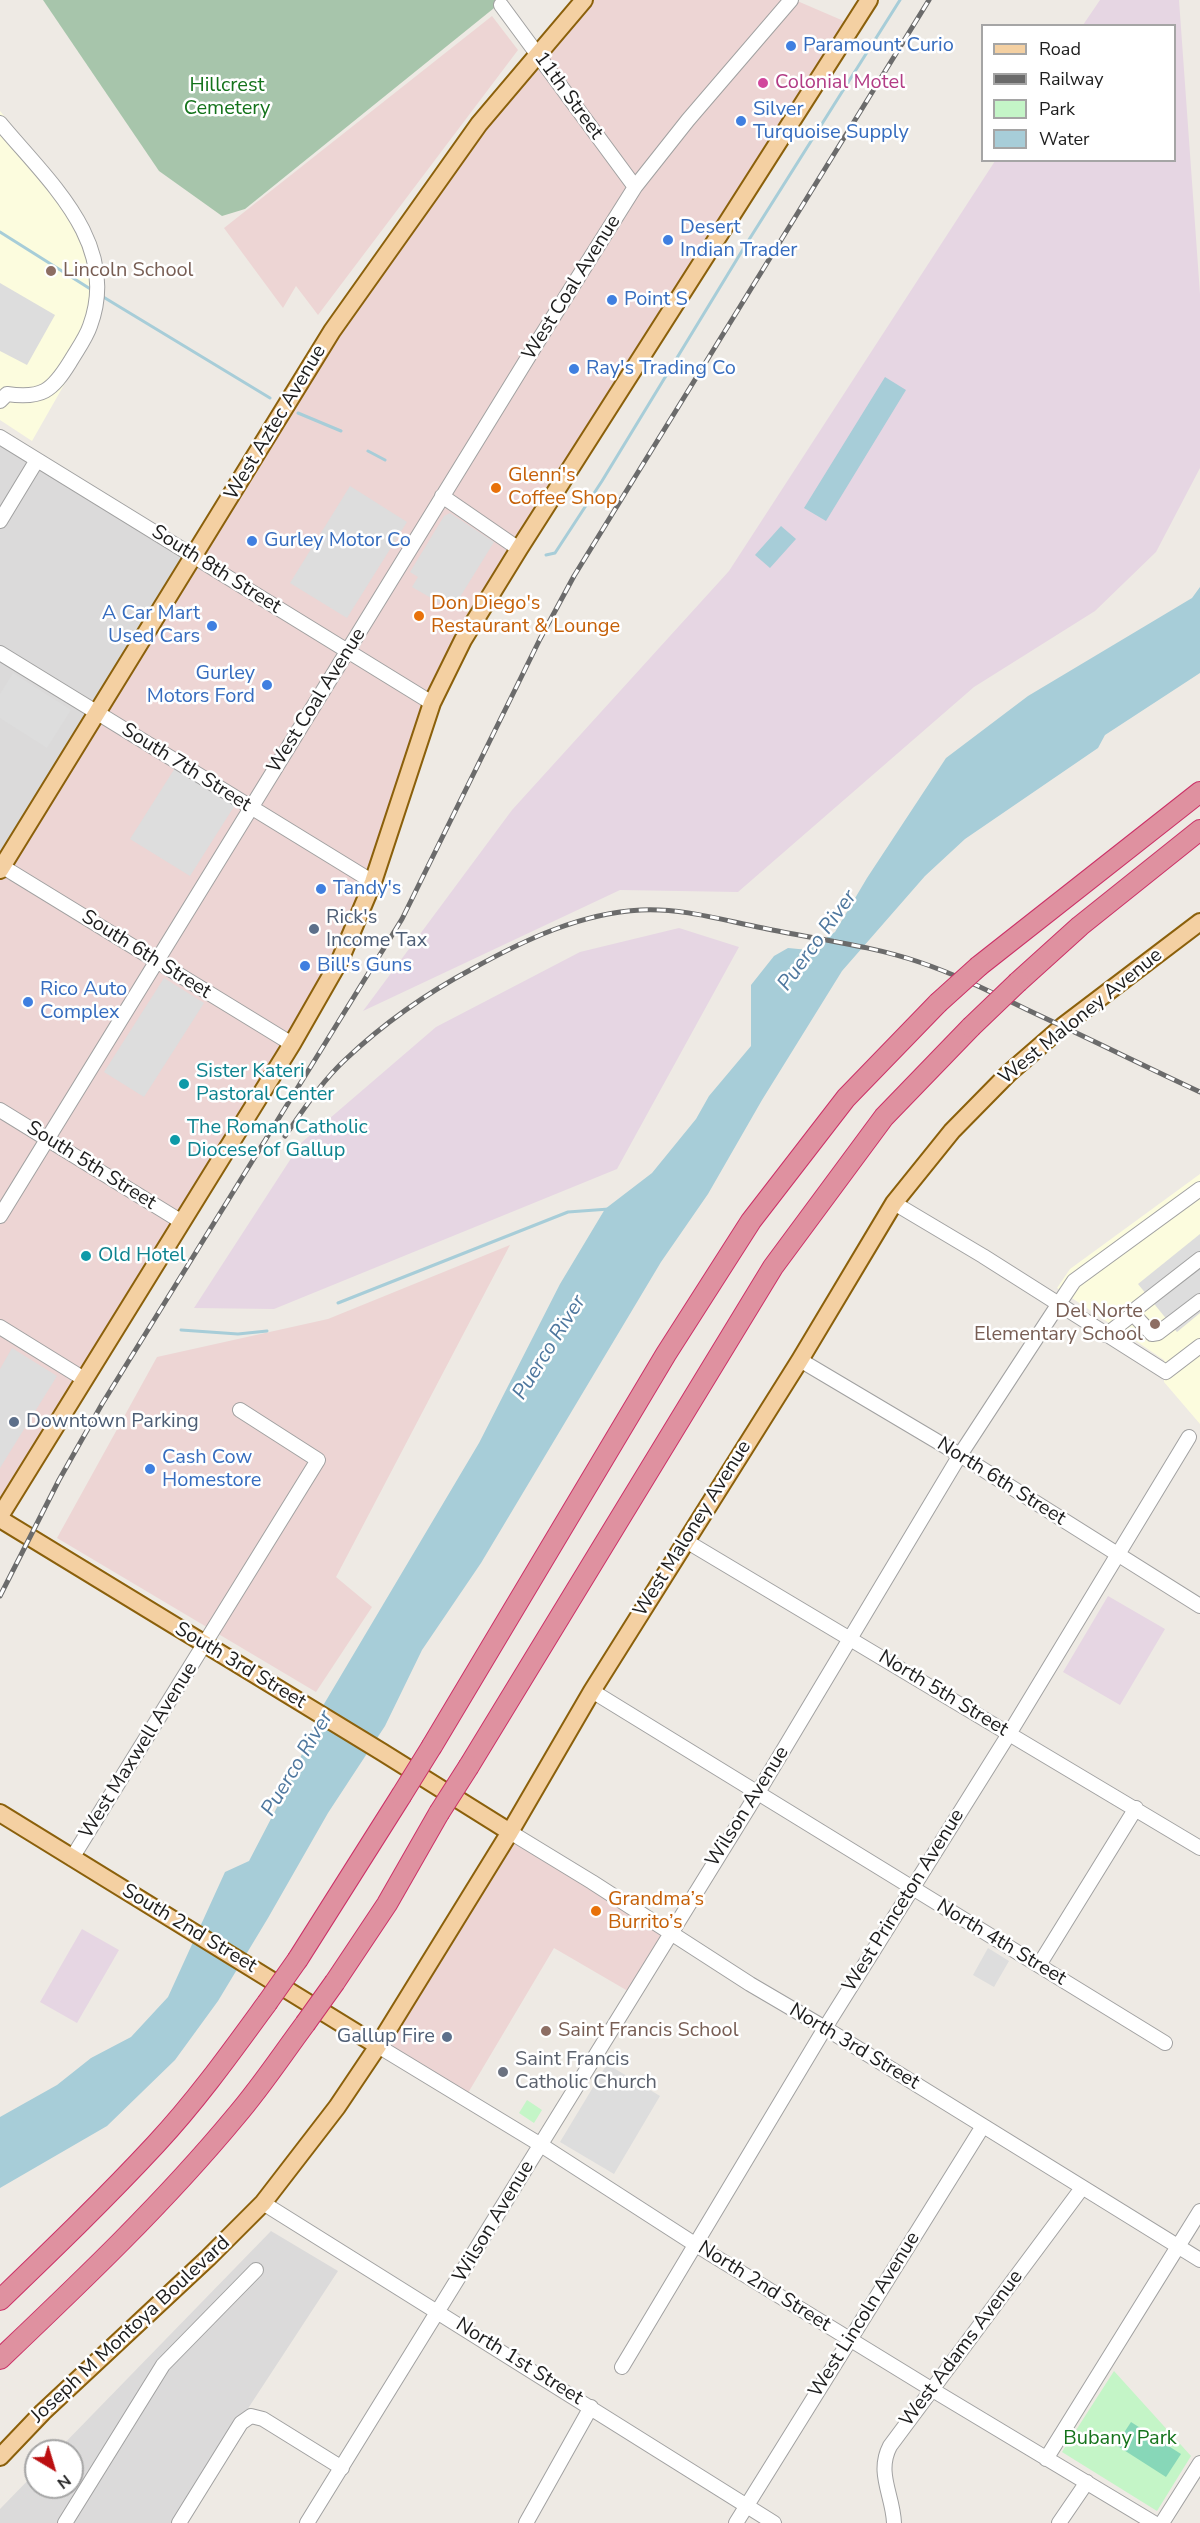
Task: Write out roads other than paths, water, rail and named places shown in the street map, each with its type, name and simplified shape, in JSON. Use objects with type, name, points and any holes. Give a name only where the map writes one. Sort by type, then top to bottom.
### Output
[{"type":"highway","points":[[0,2300],[77,2227],[158,2143],[219,2069],[298,1959],[432,1746],[666,1354],[751,1221],[846,1098],[938,1003],[979,966],[1195,795]]},
{"type":"highway","points":[[0,2359],[82,2281],[189,2170],[237,2115],[335,1982],[387,1904],[439,1813],[773,1267],[884,1117],[1018,982],[1080,926],[1200,830]]},
{"type":"main road","name":"West Aztec Avenue","points":[[1,867],[332,331],[479,124],[584,0]]},
{"type":"main road","points":[[0,1517],[292,1044],[340,960],[373,882],[432,703],[463,640],[869,0]]},
{"type":"main road","name":"West Maloney Avenue","points":[[263,2203],[337,2107],[378,2046],[510,1832],[592,1691],[800,1360],[894,1203],[952,1131],[1009,1073],[1063,1026],[1200,922]]},
{"type":"main road","name":"South 3rd Street","points":[[0,1517],[510,1832]]},
{"type":"main road","name":"South 2nd Street","points":[[0,1813],[378,2046]]},
{"type":"main road","name":"Joseph M Montoya Boulevard","points":[[0,2457],[43,2412],[208,2258],[263,2203]]},
{"type":"street","name":"West Coal Avenue","points":[[0,1216],[442,496],[635,187],[688,120],[791,0]]},
{"type":"street","name":"11th Street","points":[[501,5],[635,187]]},
{"type":"street","points":[[0,123],[79,220],[94,255],[98,275],[95,308],[90,326],[60,378],[45,393],[23,396],[7,394],[0,401]]},
{"type":"street","name":"South 8th Street","points":[[0,437],[432,703]]},
{"type":"street","points":[[0,521],[37,460]]},
{"type":"street","points":[[442,496],[519,549]]},
{"type":"street","name":"South 7th Street","points":[[0,653],[373,882]]},
{"type":"street","name":"South 6th Street","points":[[1,867],[292,1044]]},
{"type":"street","name":"South 5th Street","points":[[0,1110],[182,1222]]},
{"type":"street","name":"Wilson Avenue","points":[[308,2523],[757,1794],[960,1455],[1074,1281],[1200,1189]]},
{"type":"street","points":[[894,1203],[983,1256],[1166,1372],[1200,1346]]},
{"type":"street","points":[[1106,1335],[1200,1260]]},
{"type":"street","points":[[1133,1314],[1152,1334],[1158,1333],[1200,1301]]},
{"type":"street","points":[[0,1327],[84,1379]]},
{"type":"street","name":"North 6th Street","points":[[800,1360],[960,1455],[1200,1606]]},
{"type":"street","name":"West Maxwell Avenue","points":[[72,1858],[318,1460],[240,1410]]},
{"type":"street","name":"West Princeton Avenue","points":[[622,2367],[825,2028],[1009,1734],[1189,1437]]},
{"type":"street","name":"North 5th Street","points":[[686,1540],[1200,1848]]},
{"type":"street","name":"North 4th Street","points":[[592,1691],[1165,2043]]},
{"type":"street","points":[[1039,1965],[1136,1808]]},
{"type":"street","name":"North 3rd Street","points":[[510,1832],[592,1882],[669,1934],[1200,2260]]},
{"type":"street","name":"North 2nd Street","points":[[378,2046],[541,2145],[696,2245],[1154,2523]]},
{"type":"street","name":"West Lincoln Avenue","points":[[736,2523],[983,2126]]},
{"type":"street","name":"West Adams Avenue","points":[[894,2523],[884,2470],[884,2458],[890,2446],[1082,2188]]},
{"type":"street","name":"North 1st Street","points":[[263,2203],[774,2523]]},
{"type":"street","points":[[1046,2459],[1200,2211]]},
{"type":"street","points":[[65,2523],[163,2365],[256,2270]]},
{"type":"street","points":[[526,2523],[591,2407]]},
{"type":"street","points":[[179,2523],[241,2423],[251,2416],[263,2419],[342,2468]]},
{"type":"street","points":[[1162,2523],[1200,2463]]},
{"type":"street","points":[[1059,2523],[1087,2482]]},
{"type":"water","points":[[885,377],[906,390],[826,521],[804,508]]},
{"type":"water","points":[[781,526],[796,539],[770,568],[755,555]]},
{"type":"water","name":"Puerco River","points":[[1200,587],[1200,673],[1105,735],[1098,748],[965,839],[925,876],[842,971],[762,1100],[708,1194],[661,1262],[481,1563],[422,1650],[385,1726],[328,1813],[218,2001],[175,2060],[107,2126],[0,2188],[0,2117],[57,2085],[91,2058],[131,2037],[168,1997],[225,1872],[249,1861],[287,1788],[324,1704],[479,1443],[560,1284],[605,1209],[652,1173],[696,1119],[709,1096],[751,1046],[751,985],[774,956],[788,948],[809,950],[835,932],[867,878],[946,758],[1028,696],[1192,598]]},
{"type":"waterway","points":[[546,555],[555,553],[602,481],[745,246],[900,0]]},
{"type":"waterway","points":[[0,232],[92,290]]},
{"type":"waterway","points":[[100,295],[270,398]]},
{"type":"waterway","points":[[298,413],[341,431]]},
{"type":"waterway","points":[[368,451],[385,460]]},
{"type":"waterway","points":[[338,1303],[568,1212],[609,1209]]},
{"type":"waterway","points":[[181,1330],[238,1334],[267,1331]]},
{"type":"railway","points":[[0,1596],[59,1480],[102,1404],[402,919],[540,639],[574,576],[929,0]]},
{"type":"railway","points":[[285,1136],[321,1086],[346,1059],[390,1021],[439,988],[533,938],[597,916],[641,910],[702,915],[861,947],[919,962],[976,985],[1200,1092]]},
{"type":"place","name":"Paramount Curio","points":[[791,46]]},
{"type":"place","name":"Colonial Motel","points":[[763,83]]},
{"type":"place","name":"Silver Turquoise Supply","points":[[741,121]]},
{"type":"place","name":"Desert Indian Trader","points":[[668,240]]},
{"type":"place","name":"Lincoln School","points":[[51,271]]},
{"type":"place","name":"Point S","points":[[612,300]]},
{"type":"place","name":"Ray's Trading Co","points":[[574,369]]},
{"type":"place","name":"Glenn's Coffee Shop","points":[[496,488]]},
{"type":"place","name":"Gurley Motor Co","points":[[252,541]]},
{"type":"place","name":"Don Diego's Restaurant & Lounge","points":[[419,616]]},
{"type":"place","name":"A Car Mart Used Cars","points":[[212,626]]},
{"type":"place","name":"Gurley Motors Ford","points":[[267,685]]},
{"type":"place","name":"Tandy's","points":[[321,889]]},
{"type":"place","name":"Rick's Income Tax","points":[[314,929]]},
{"type":"place","name":"Bill's Guns","points":[[305,966]]},
{"type":"place","name":"Rico Auto Complex","points":[[28,1002]]},
{"type":"place","name":"Sister Kateri Pastoral Center","points":[[184,1084]]},
{"type":"place","name":"The Roman Catholic Diocese of Gallup","points":[[175,1140]]},
{"type":"place","name":"Old Hotel","points":[[86,1256]]},
{"type":"place","name":"Del Norte Elementary School","points":[[1155,1324]]},
{"type":"place","name":"Downtown Parking","points":[[14,1422]]},
{"type":"place","name":"Cash Cow Homestore","points":[[150,1469]]},
{"type":"place","name":"Grandma’s Burrito’s","points":[[596,1911]]},
{"type":"place","name":"Saint Francis School","points":[[546,2031]]},
{"type":"place","name":"Gallup Fire","points":[[447,2037]]},
{"type":"place","name":"Saint Francis Catholic Church","points":[[503,2072]]},
{"type":"park label","name":"Hillcrest Cemetery","points":[[227,98]]},
{"type":"park label","name":"Bubany Park","points":[[1120,2439]]}]
